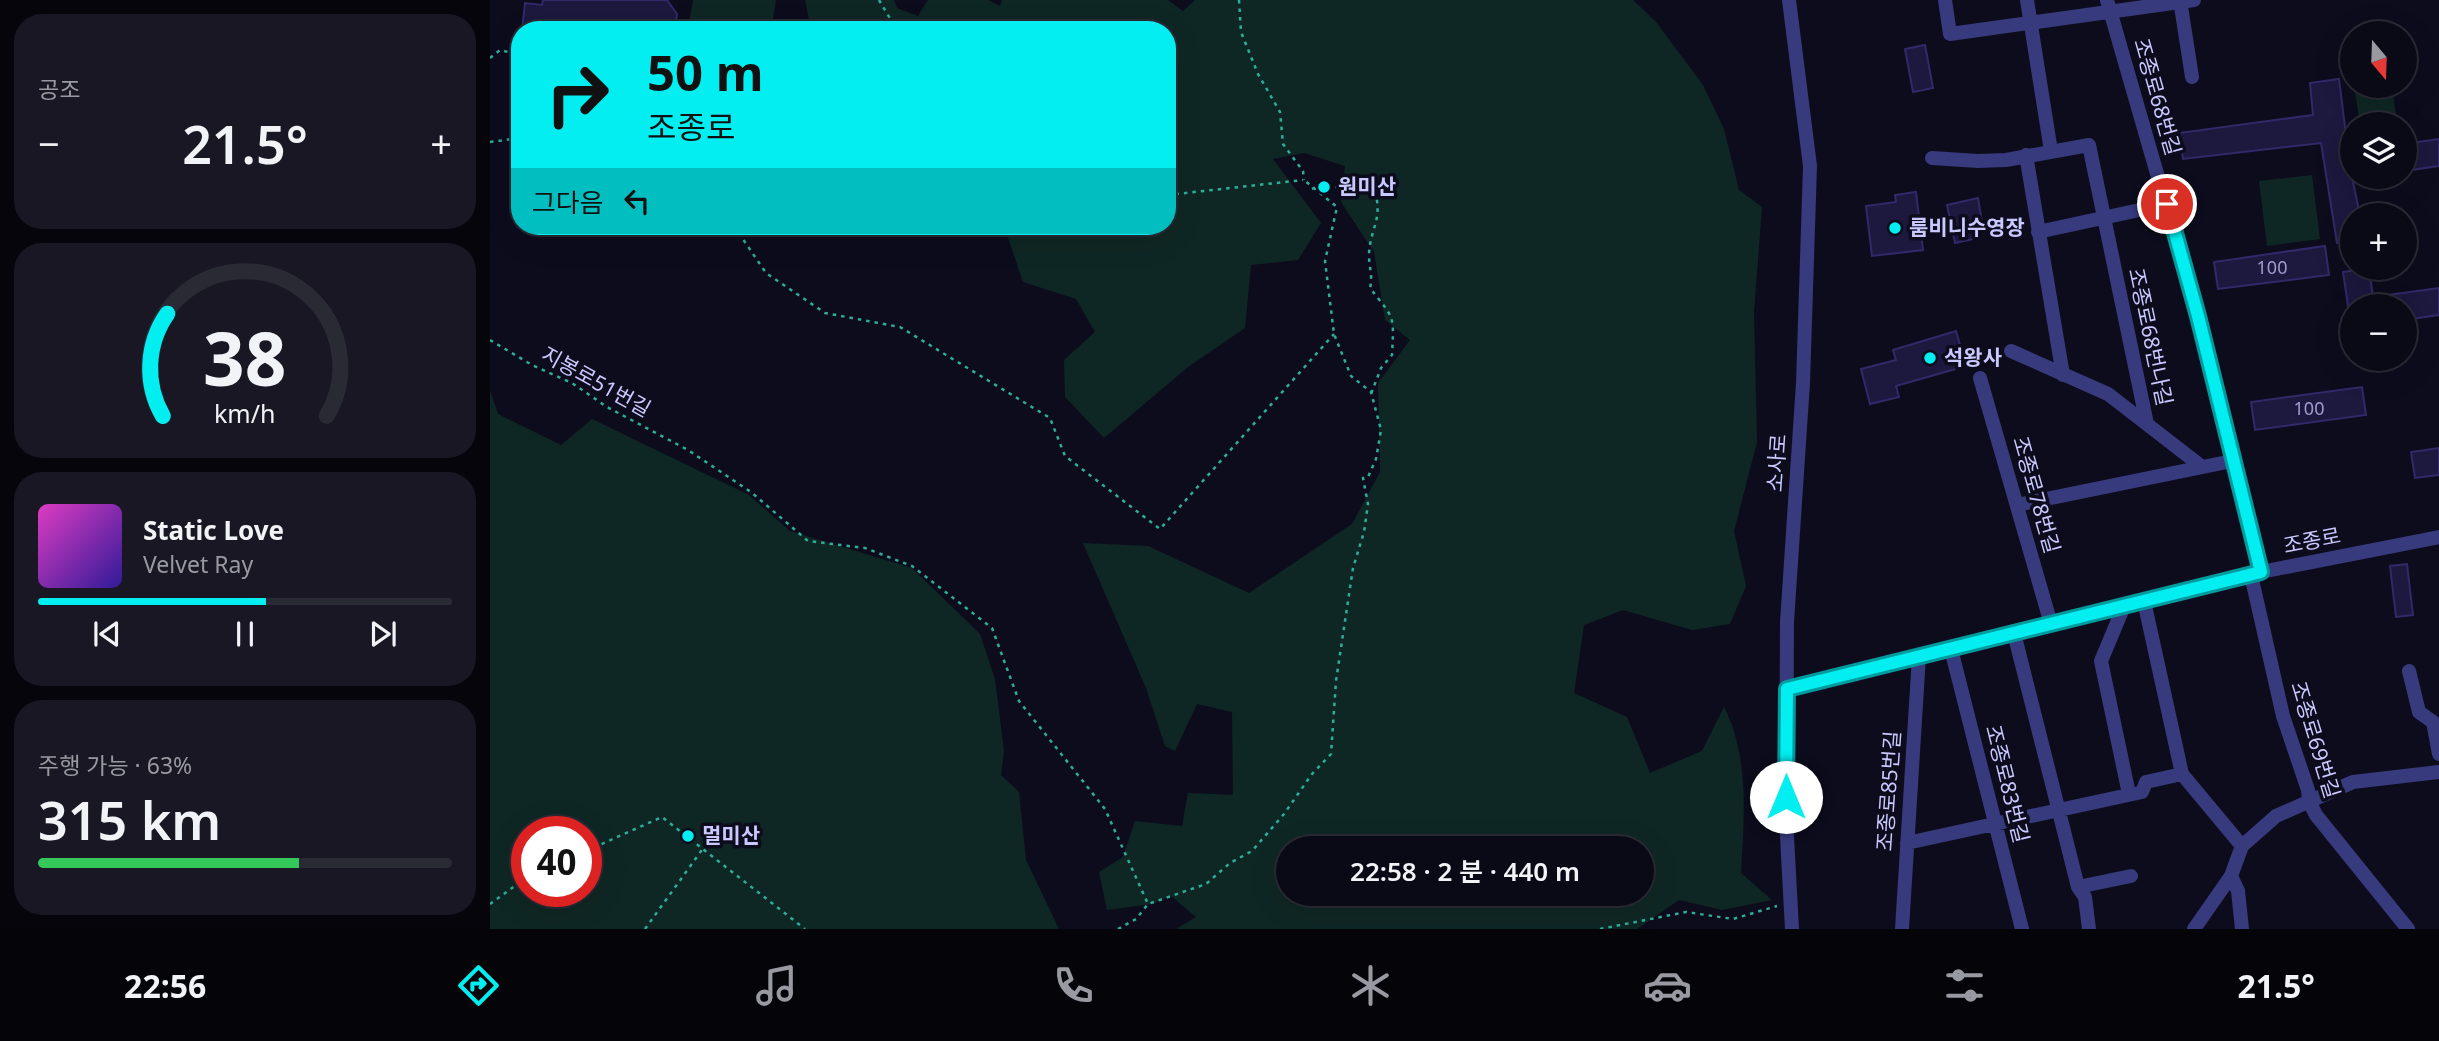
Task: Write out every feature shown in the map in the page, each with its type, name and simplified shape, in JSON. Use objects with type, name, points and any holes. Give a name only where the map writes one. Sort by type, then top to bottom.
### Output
[{"type":"street","name":"소사로","points":[[1789,0],[1810,166],[1803,383],[1787,622],[1786,818],[1792,929]]},
{"type":"street","points":[[1945,0],[1950,34],[2031,24],[2109,7],[2185,1],[2192,77]]},
{"type":"street","points":[[2027,0],[2051,151]]},
{"type":"street","name":"조종로68번길","points":[[2109,7],[2198,316],[2256,573]]},
{"type":"street","name":"조종로68번나길","points":[[1932,158],[1978,161],[2089,145],[2147,424]]},
{"type":"street","points":[[2026,155],[2063,374]]},
{"type":"street","points":[[2038,232],[2167,204]]},
{"type":"street","points":[[2011,351],[2108,394],[2201,466]]},
{"type":"street","name":"조종로78번길","points":[[1980,378],[2051,624]]},
{"type":"street","points":[[2017,505],[2232,461]]},
{"type":"street","name":"조종로","points":[[1787,689],[2256,573],[2439,537]]},
{"type":"street","name":"조종로69번길","points":[[2256,573],[2283,716],[2308,790],[2309,801],[2316,815],[2408,929]]},
{"type":"street","points":[[2144,601],[2182,774],[2242,846]]},
{"type":"street","points":[[2124,606],[2101,661],[2129,794]]},
{"type":"street","points":[[2014,633],[2078,887],[2084,897],[2089,928]]},
{"type":"street","name":"조종로83번길","points":[[1951,649],[2022,929]]},
{"type":"street","name":"조종로85번길","points":[[1902,929],[1919,656]]},
{"type":"street","points":[[2409,671],[2419,712],[2432,722],[2439,754]]},
{"type":"street","points":[[2194,929],[2231,876],[2242,846],[2276,816],[2353,782],[2439,772]]},
{"type":"street","points":[[1907,843],[2141,792],[2146,782],[2182,774]]},
{"type":"street","points":[[2078,887],[2131,876]]},
{"type":"street","points":[[2231,876],[2238,891],[2242,929]]},
{"type":"path","points":[[879,0],[892,21]]},
{"type":"path","points":[[1118,929],[1136,919],[1148,904],[1206,884],[1230,863],[1252,850],[1331,754],[1336,681],[1353,568],[1364,532],[1368,504],[1363,478],[1368,477],[1376,459],[1381,430],[1371,394],[1351,376],[1334,334],[1325,261],[1336,207],[1304,180],[1303,171],[1283,144],[1280,112],[1258,74],[1241,32],[1239,0]]},
{"type":"path","points":[[490,58],[500,50],[511,53]]},
{"type":"path","points":[[490,142],[511,139]]},
{"type":"path","points":[[1176,194],[1304,180]]},
{"type":"path","points":[[1312,189],[1325,183],[1342,189],[1374,188],[1380,207],[1369,253],[1373,278],[1370,288],[1389,310],[1394,322],[1392,355],[1381,368],[1371,394]]},
{"type":"path","points":[[740,235],[766,273],[825,313],[900,327],[1050,418],[1065,456],[1160,529],[1334,334]]},
{"type":"path","name":"지봉로51번길","points":[[490,340],[532,365],[572,383],[607,407],[688,450],[751,492],[808,541],[865,548],[912,566],[992,628],[1019,701],[1105,809],[1148,904]]},
{"type":"path","points":[[602,844],[662,817],[704,847],[805,929]]},
{"type":"path","points":[[645,929],[704,847]]},
{"type":"path","points":[[490,904],[511,889]]},
{"type":"path","points":[[1600,929],[1686,912],[1733,919],[1791,902]]},
{"type":"green space","points":[[693,0],[776,0],[772,21],[690,21]]},
{"type":"green space","points":[[805,0],[894,0],[897,8],[918,16],[928,0],[988,0],[1000,6],[1002,0],[1168,0],[1183,11],[1195,0],[1633,0],[1656,22],[1703,85],[1724,129],[1739,190],[1762,207],[1754,312],[1757,442],[1734,531],[1746,586],[1730,624],[1692,630],[1623,610],[1584,625],[1574,693],[1627,717],[1650,773],[1702,751],[1724,707],[1738,747],[1742,768],[1744,810],[1741,873],[1772,900],[1722,910],[1679,900],[1637,929],[1176,929],[1196,917],[1171,896],[1152,904],[1107,910],[1099,872],[1123,857],[1135,821],[1182,826],[1188,793],[1233,795],[1232,712],[1197,704],[1175,751],[1165,746],[1146,688],[1083,543],[1148,546],[1249,593],[1352,524],[1380,472],[1378,383],[1410,340],[1385,320],[1374,252],[1341,202],[1345,166],[1304,153],[1273,159],[1321,223],[1298,260],[1251,265],[1245,328],[1188,367],[1104,438],[1065,397],[1064,360],[1095,332],[1076,299],[1023,282],[1007,235],[1176,235],[1176,21],[809,21]]},
{"type":"green space","points":[[2356,98],[2394,98],[2395,112],[2358,112]]},
{"type":"green space","points":[[2312,175],[2320,239],[2267,246],[2259,181]]},
{"type":"green space","points":[[490,390],[498,414],[561,445],[592,419],[749,495],[790,531],[912,568],[980,634],[995,679],[1004,751],[1001,775],[1019,792],[1026,860],[1059,929],[490,929]]},
{"type":"building","points":[[543,0],[667,0],[677,14],[676,21],[523,21],[525,3],[542,5]]},
{"type":"building","points":[[1925,45],[1933,88],[1913,92],[1905,49]]},
{"type":"building","points":[[2339,79],[2343,112],[2340,112],[2340,189],[2355,189],[2357,203],[2340,203],[2340,243],[2337,243],[2321,143],[2183,159],[2179,133],[2313,115],[2310,83]]},
{"type":"building","points":[[2439,139],[2439,166],[2417,169],[2417,142]]},
{"type":"building","name":"룸비니수영장","points":[[1916,192],[1923,250],[1872,256],[1866,206],[1896,202],[1895,195]]},
{"type":"building","points":[[1978,198],[1983,228],[1976,230],[1978,238],[1955,243],[1947,205]]},
{"type":"building","points":[[2325,246],[2329,275],[2218,289],[2214,262]]},
{"type":"building","points":[[2344,280],[2371,280],[2373,294],[2346,294]]},
{"type":"building","points":[[2439,288],[2439,315],[2417,318],[2417,294],[2395,294]]},
{"type":"building","name":"석왕사","points":[[1956,331],[1966,366],[1896,386],[1899,397],[1870,404],[1861,369],[1896,360],[1893,350]]},
{"type":"building","points":[[2362,387],[2366,415],[2255,430],[2251,402]]},
{"type":"building","points":[[2439,448],[2439,475],[2415,478],[2411,452]]},
{"type":"building","points":[[2407,564],[2413,615],[2396,617],[2390,566]]},
{"type":"place","name":"원미산","points":[[1324,187]]},
{"type":"place","name":"룸비니수영장","points":[[1895,228]]},
{"type":"place","name":"석왕사","points":[[1930,358]]},
{"type":"place","name":"멀미산","points":[[688,836]]},
{"type":"route","points":[[1786,797],[1787,689],[2261,572],[2198,316],[2167,204]]}]
